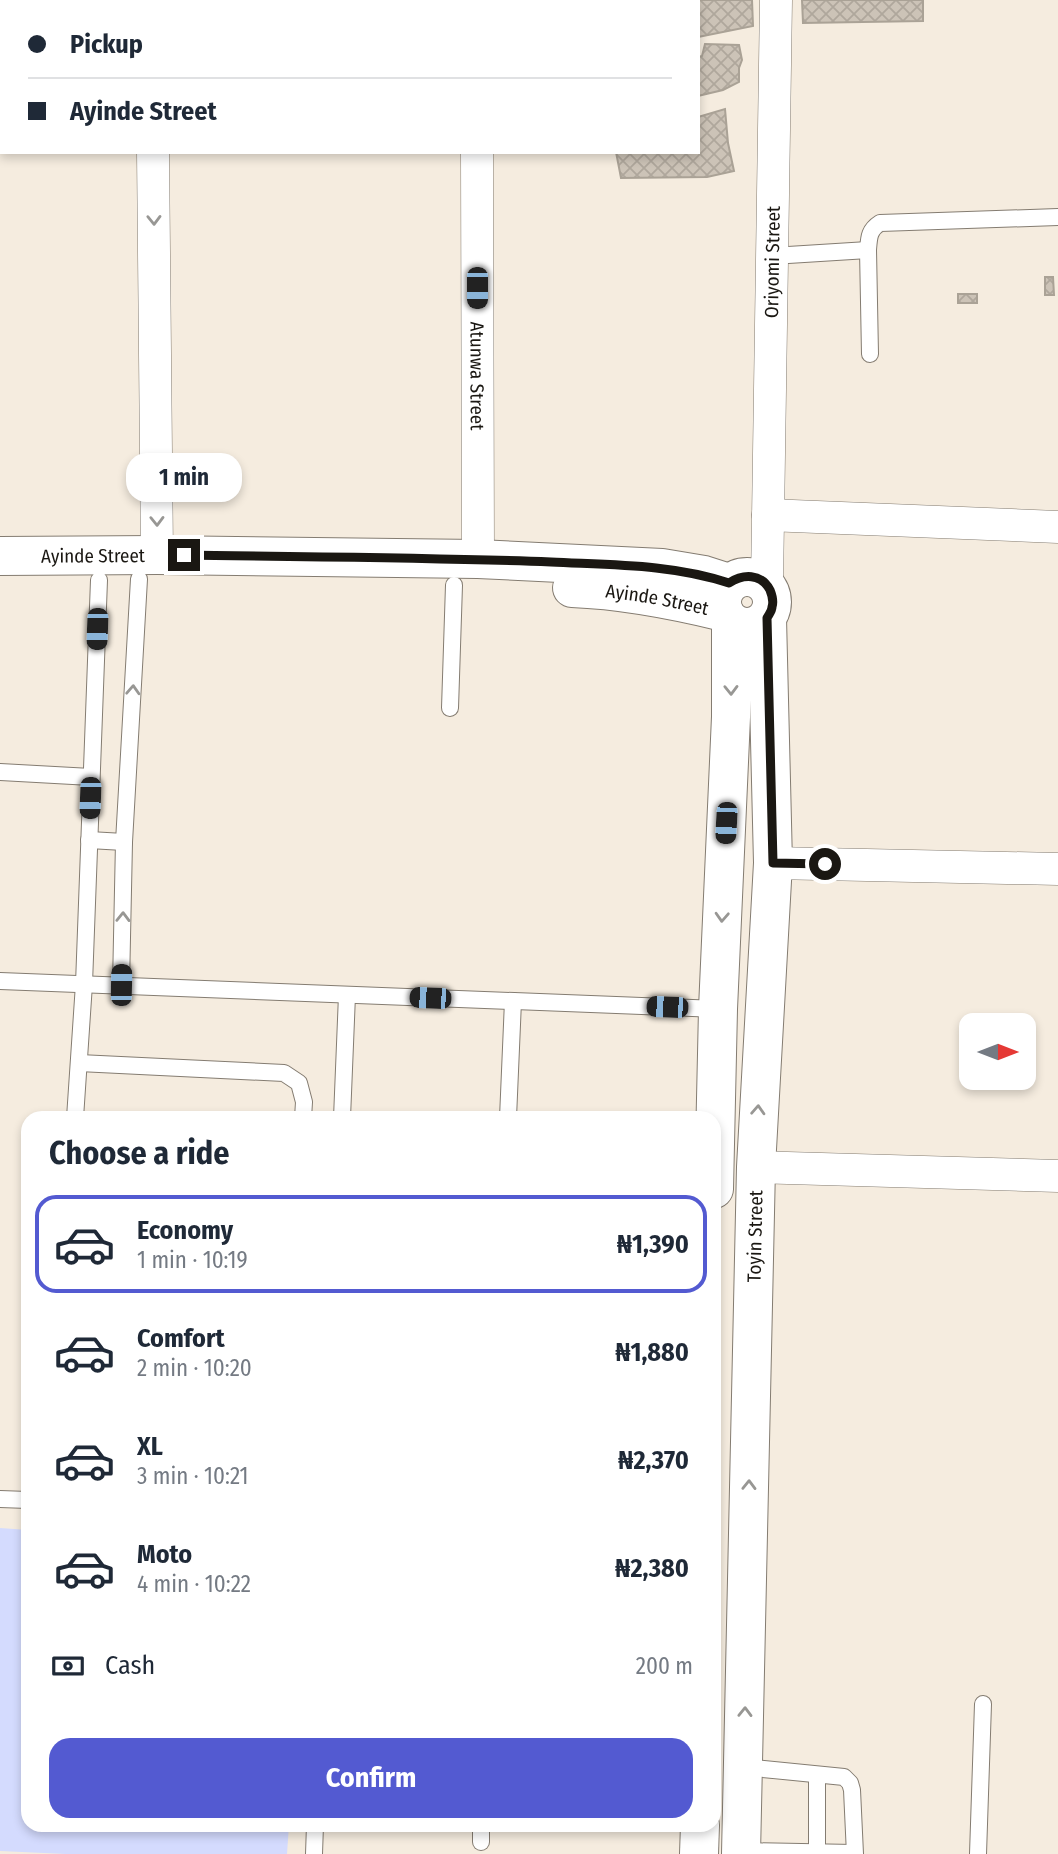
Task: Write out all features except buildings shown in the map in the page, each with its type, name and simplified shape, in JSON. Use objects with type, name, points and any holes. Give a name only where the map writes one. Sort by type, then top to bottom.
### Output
[{"type":"street","name":"Oriyomi Street","points":[[767,519],[776,0]]},
{"type":"street","points":[[148,567],[153,154]]},
{"type":"street","name":"Atunwa Street","points":[[466,572],[477,154]]},
{"type":"street","points":[[767,519],[1058,527]]},
{"type":"street","name":"Toyin Street","points":[[716,1111],[731,717],[744,599],[767,519]]},
{"type":"street","name":"Ayinde Street","points":[[0,556],[148,567],[466,572],[662,568],[704,575],[744,599]]},
{"type":"street","name":"Ayinde Street","points":[[0,582],[99,580],[148,567]]},
{"type":"street","name":"Toyin Street","points":[[741,1852],[756,1167],[773,863],[744,599]]},
{"type":"street","points":[[773,863],[1058,869]]},
{"type":"street","points":[[756,1167],[1058,1176]]},
{"type":"street","points":[[699,1854],[700,1832]]},
{"type":"lane","points":[[870,354],[868,250],[869,235],[874,227],[880,223],[1058,217]]},
{"type":"lane","points":[[772,256],[868,250]]},
{"type":"lane","points":[[121,985],[124,842],[148,567]]},
{"type":"lane","points":[[450,708],[466,572]]},
{"type":"lane","points":[[76,1111],[84,984],[99,580]]},
{"type":"lane","points":[[0,772],[91,776]]},
{"type":"lane","points":[[89,840],[124,842]]},
{"type":"lane","points":[[0,981],[718,1009]]},
{"type":"lane","points":[[342,1111],[347,995]]},
{"type":"lane","points":[[508,1111],[513,1001]]},
{"type":"lane","points":[[79,1063],[284,1073],[299,1083],[303,1111]]},
{"type":"lane","points":[[0,1499],[21,1500]]},
{"type":"lane","points":[[978,1854],[983,1704]]},
{"type":"lane","points":[[741,1852],[855,1853],[852,1790],[844,1777],[743,1767]]},
{"type":"lane","points":[[817,1775],[817,1852]]},
{"type":"lane","points":[[314,1854],[315,1832]]},
{"type":"lane","points":[[481,1832],[481,1842]]},
{"type":"shaded area","points":[[0,1528],[21,1530],[21,1832],[289,1832],[287,1854],[66,1854],[0,1851]]},
{"type":"route","points":[[184,555],[478,559],[662,568],[704,575],[729,583],[748,576],[758,578],[767,584],[772,595],[772,607],[767,618],[773,863],[825,864]]}]
